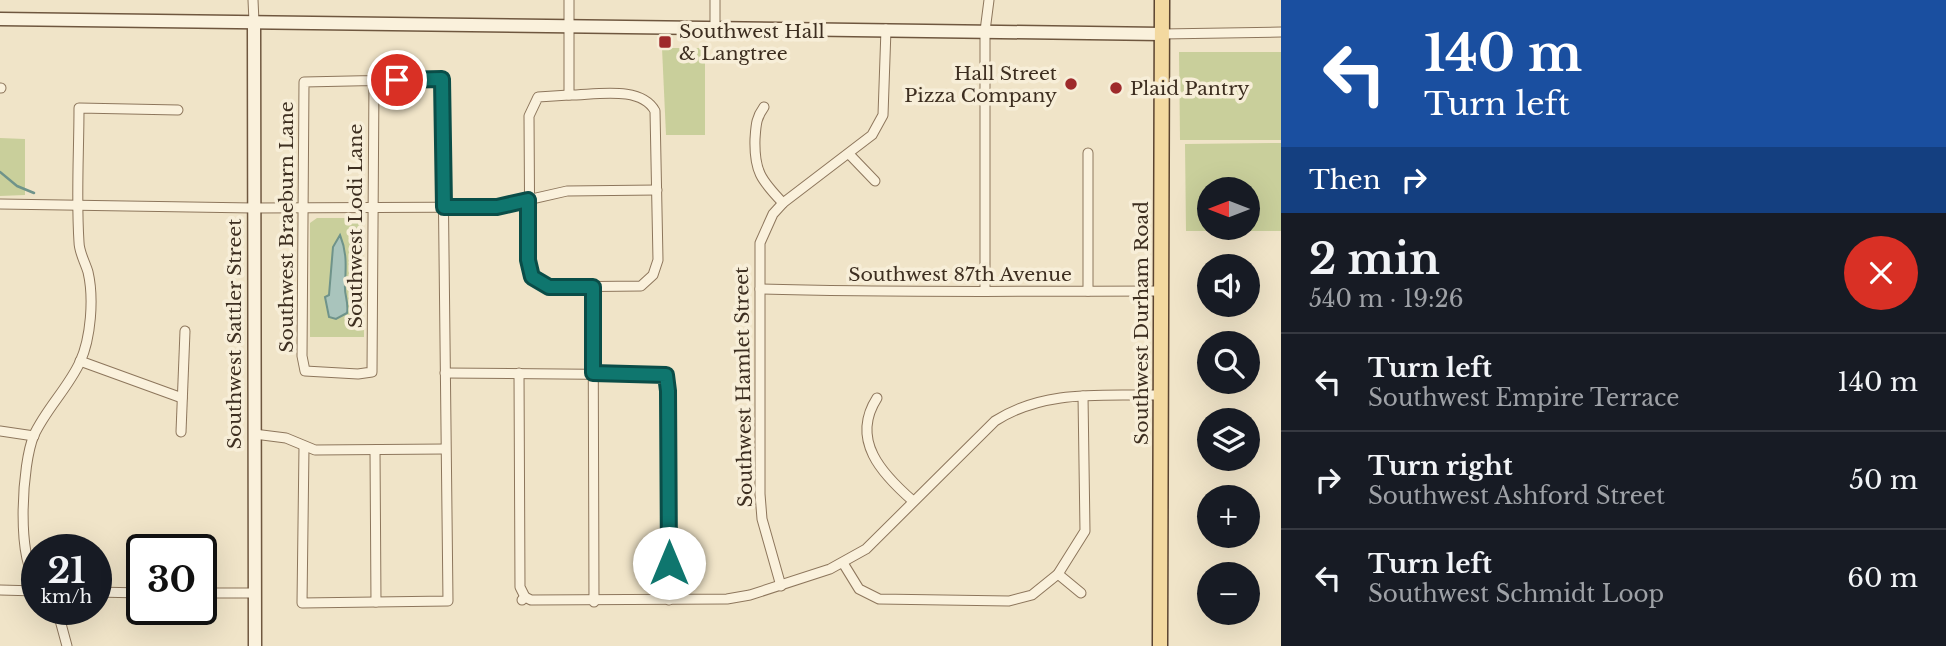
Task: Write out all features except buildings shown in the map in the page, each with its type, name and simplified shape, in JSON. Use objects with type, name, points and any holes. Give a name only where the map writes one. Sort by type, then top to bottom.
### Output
[{"type":"main road","name":"Southwest Durham Road","points":[[1160,646],[1162,0]]},
{"type":"main road","points":[[0,19],[1162,34]]},
{"type":"main road","name":"Southwest Sattler Street","points":[[254,22],[255,646]]},
{"type":"street","points":[[253,0],[254,22]]},
{"type":"street","points":[[569,0],[569,95]]},
{"type":"street","points":[[715,0],[715,27]]},
{"type":"street","points":[[985,290],[985,31],[989,0]]},
{"type":"street","name":"Southwest Hamlet Street","points":[[781,586],[762,519],[760,494],[760,243],[773,214],[783,203],[850,155],[872,135],[883,115],[886,29]]},
{"type":"street","points":[[1162,34],[1281,32]]},
{"type":"street","points":[[304,447],[302,603],[448,601],[442,79],[374,80]]},
{"type":"street","name":"Southwest Braeburn Lane","points":[[372,372],[358,374],[305,371],[302,356],[302,207],[304,82],[374,80]]},
{"type":"street","name":"Southwest Lodi Lane","points":[[372,372],[374,80]]},
{"type":"street","points":[[569,95],[638,95],[650,102],[656,119],[658,260],[653,275],[641,285],[549,287],[532,277],[528,260],[530,108],[538,97],[569,95]]},
{"type":"street","points":[[764,107],[756,118],[754,164],[764,183],[783,203]]},
{"type":"street","points":[[25,534],[24,489],[34,436],[80,361],[90,299],[88,273],[79,245],[79,108],[178,110]]},
{"type":"street","points":[[1087,153],[1088,291]]},
{"type":"street","points":[[850,155],[875,181]]},
{"type":"street","points":[[0,204],[253,208],[497,207],[567,191],[657,190]]},
{"type":"street","points":[[593,287],[594,602]]},
{"type":"street","name":"Southwest 87th Avenue","points":[[760,289],[875,293],[985,290],[1160,291]]},
{"type":"street","points":[[181,432],[185,331]]},
{"type":"street","points":[[80,361],[182,398]]},
{"type":"street","points":[[445,373],[666,375],[669,600]]},
{"type":"street","points":[[519,373],[520,587],[524,598],[537,601],[737,598],[781,586],[843,563],[866,549],[995,421],[1012,410],[1054,397],[1160,395]]},
{"type":"street","points":[[843,563],[859,589],[879,599],[1020,600],[1032,595],[1058,575],[1084,531],[1083,396]]},
{"type":"street","points":[[877,398],[868,413],[870,446],[881,470],[913,501]]},
{"type":"street","points":[[0,431],[34,436]]},
{"type":"street","points":[[254,434],[286,438],[304,447],[445,449]]},
{"type":"street","points":[[375,450],[376,602]]},
{"type":"street","points":[[1058,575],[1081,593]]},
{"type":"street","points":[[0,590],[21,591]]},
{"type":"street","points":[[217,593],[254,593]]},
{"type":"street","points":[[61,625],[66,646]]},
{"type":"green space","points":[[662,48],[705,48],[705,135],[666,135]]},
{"type":"green space","points":[[1179,52],[1281,52],[1281,140],[1180,140]]},
{"type":"green space","points":[[0,138],[25,139],[25,195],[0,196]]},
{"type":"green space","points":[[1281,143],[1281,231],[1260,231],[1260,177],[1197,177],[1197,231],[1186,231],[1185,144]]},
{"type":"green space","points":[[317,218],[357,218],[363,222],[364,337],[310,337],[310,223]]},
{"type":"water","points":[[340,235],[345,253],[347,313],[336,319],[329,317],[325,297],[329,295],[333,247]]},
{"type":"waterway","points":[[0,172],[17,186],[34,193]]},
{"type":"place","name":"Southwest Hall & Langtree","points":[[665,42]]},
{"type":"place","name":"Hall Street Pizza Company","points":[[1071,84]]},
{"type":"place","name":"Plaid Pantry","points":[[1116,88]]},
{"type":"route","points":[[397,80],[442,79],[444,207],[497,207],[528,200],[528,260],[532,277],[539,284],[549,287],[593,287],[593,373],[666,375],[669,563]]}]
